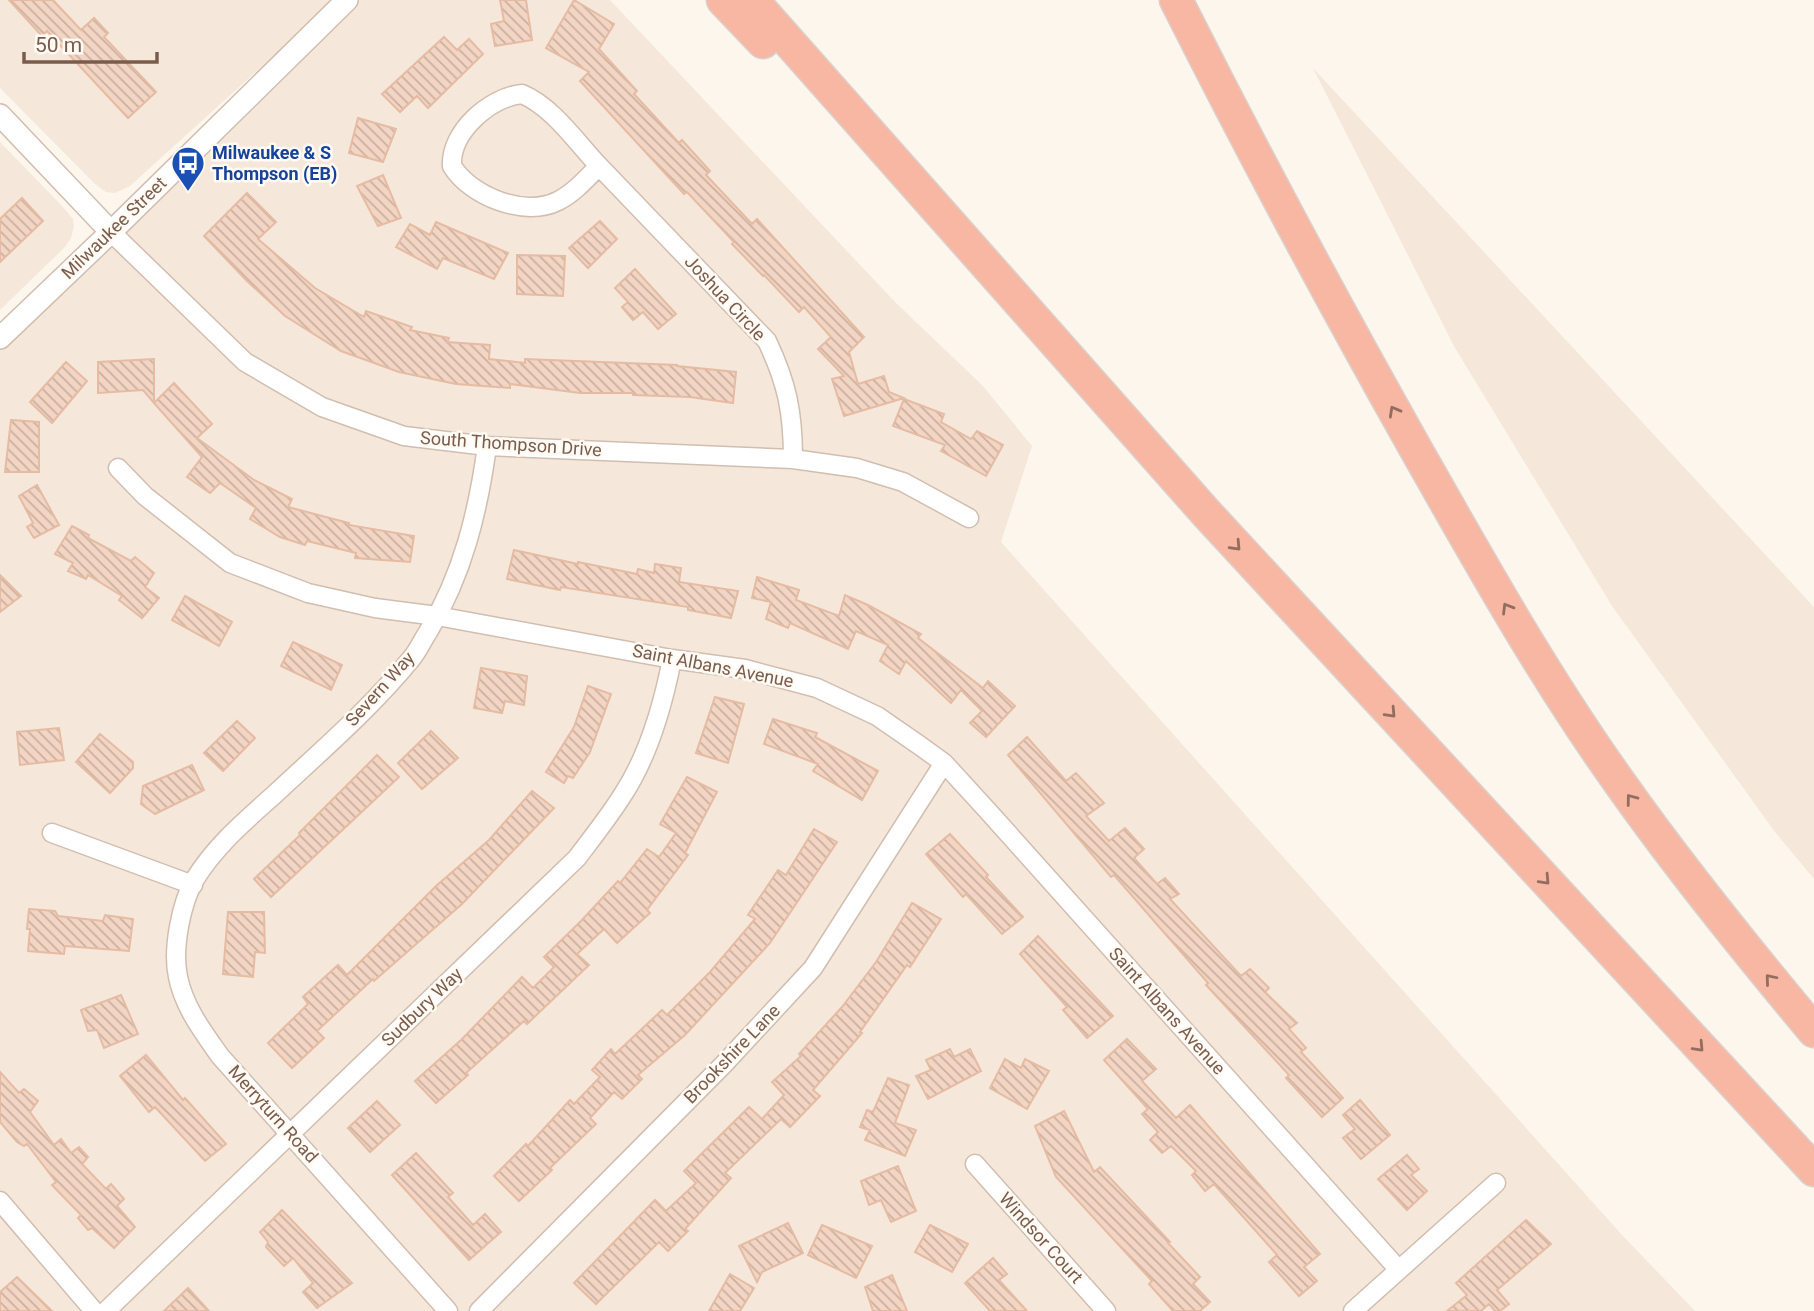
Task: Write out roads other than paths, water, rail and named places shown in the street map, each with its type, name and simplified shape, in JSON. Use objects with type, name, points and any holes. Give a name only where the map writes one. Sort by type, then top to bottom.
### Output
[{"type":"highway","points":[[723,0],[1048,341],[1814,1170]]},
{"type":"highway","points":[[752,0],[1208,515]]},
{"type":"highway","points":[[1177,0],[1233,112],[1379,384],[1480,564],[1549,677],[1629,796],[1761,968],[1814,1031]]},
{"type":"street","name":"Milwaukee Street","points":[[0,338],[347,0]]},
{"type":"street","name":"Joshua Circle","points":[[599,166],[570,194],[556,202],[542,207],[527,207],[467,184],[452,166],[452,153],[462,133],[481,113],[500,100],[522,94],[538,103],[554,118],[767,341],[782,372],[793,425],[793,459]]},
{"type":"street","points":[[0,115],[111,232]]},
{"type":"street","name":"South Thompson Drive","points":[[111,232],[245,362],[322,407],[404,436],[487,446],[793,459],[857,468],[903,482],[969,518]]},
{"type":"street","name":"Severn Way","points":[[193,885],[218,846],[345,728],[412,658],[438,616],[457,574],[480,495],[487,446]]},
{"type":"street","name":"Saint Albans Avenue","points":[[118,468],[145,496],[230,563],[308,593],[375,608],[438,616],[672,659],[746,669],[817,688],[877,716],[944,763],[1399,1270]]},
{"type":"street","name":"Sudbury Way","points":[[106,1311],[576,858],[623,795],[651,736],[666,689],[672,659]]},
{"type":"street","name":"Brookshire Lane","points":[[480,1311],[714,1074],[813,968],[944,763]]},
{"type":"street","points":[[52,834],[193,885]]},
{"type":"street","name":"Merryturn Road","points":[[193,885],[179,924],[176,955],[177,977],[196,1023],[220,1056],[448,1311]]},
{"type":"street","name":"Windsor Court","points":[[975,1164],[1106,1311]]},
{"type":"street","points":[[1353,1311],[1496,1183]]},
{"type":"street","points":[[0,1201],[94,1311]]},
{"type":"place","name":"Milwaukee & S Thompson (EB)","points":[[188,193]]}]
